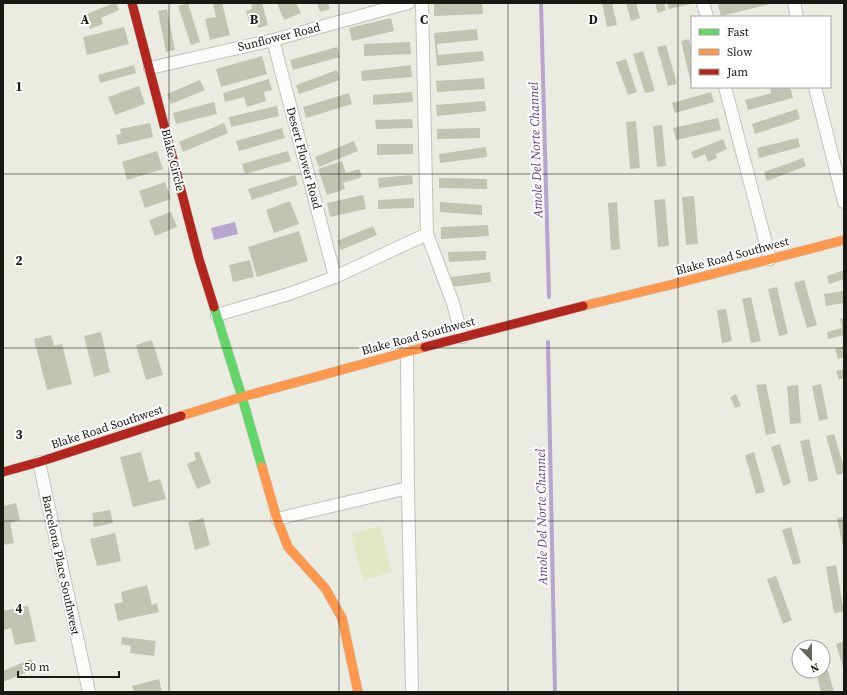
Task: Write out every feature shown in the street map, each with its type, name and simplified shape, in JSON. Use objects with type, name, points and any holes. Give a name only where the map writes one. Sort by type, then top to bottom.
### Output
[{"type":"main road","name":"Blake Circle","points":[[132,3],[199,259],[242,396],[277,519],[288,547],[325,588],[342,618],[358,692]]},
{"type":"main road","name":"Blake Road Southwest","points":[[3,472],[39,462],[242,396],[407,351],[844,240]]},
{"type":"street","name":"Sunflower Road","points":[[150,68],[273,40],[408,3]]},
{"type":"street","points":[[422,3],[427,234],[453,303],[462,337]]},
{"type":"street","points":[[703,3],[707,16]]},
{"type":"street","points":[[794,3],[797,16]]},
{"type":"street","name":"Desert Flower Road","points":[[273,40],[335,277]]},
{"type":"street","points":[[725,88],[770,259]]},
{"type":"street","points":[[815,88],[844,202]]},
{"type":"street","points":[[217,315],[292,293],[335,277],[427,234]]},
{"type":"street","points":[[407,351],[412,692]]},
{"type":"street","name":"Barcelona Place Southwest","points":[[39,462],[89,692]]},
{"type":"street","points":[[277,519],[408,488]]},
{"type":"green space","points":[[380,526],[392,572],[363,580],[351,534]]},
{"type":"shaded area","points":[[235,222],[238,234],[214,240],[211,228]]},
{"type":"building","points":[[116,3],[119,10],[101,18],[103,24],[90,29],[84,15]]},
{"type":"building","points":[[188,3],[200,42],[191,45],[178,6]]},
{"type":"building","points":[[213,3],[222,3],[230,35],[210,40],[205,19],[216,17]]},
{"type":"building","points":[[251,3],[262,3],[268,25],[258,28],[256,21],[249,22],[246,11],[252,9]]},
{"type":"building","points":[[277,3],[296,3],[301,13],[284,20]]},
{"type":"building","points":[[317,3],[328,3],[330,9],[320,12]]},
{"type":"building","points":[[482,3],[483,14],[434,16],[434,4]]},
{"type":"building","points":[[602,3],[612,3],[617,25],[607,27]]},
{"type":"building","points":[[626,3],[636,3],[640,18],[631,21]]},
{"type":"building","points":[[655,3],[664,3],[666,10],[658,13]]},
{"type":"building","points":[[667,3],[691,3],[691,4],[669,9]]},
{"type":"building","points":[[725,3],[770,4],[721,16],[718,5]]},
{"type":"building","points":[[167,9],[175,50],[166,52],[158,11]]},
{"type":"building","points":[[391,18],[394,31],[352,41],[349,28]]},
{"type":"building","points":[[124,27],[129,44],[87,55],[83,37]]},
{"type":"building","points":[[477,29],[478,40],[437,44],[438,55],[483,51],[484,61],[437,66],[434,33]]},
{"type":"building","points":[[689,39],[691,47],[691,83],[681,41]]},
{"type":"building","points":[[410,42],[411,54],[364,56],[364,44]]},
{"type":"building","points":[[666,45],[677,84],[668,86],[657,47]]},
{"type":"building","points":[[337,47],[340,57],[293,70],[290,60]]},
{"type":"building","points":[[643,51],[655,91],[645,93],[633,54]]},
{"type":"building","points":[[262,56],[267,74],[221,87],[216,69]]},
{"type":"building","points":[[626,59],[637,92],[628,95],[616,62]]},
{"type":"building","points":[[134,65],[136,73],[100,83],[98,75]]},
{"type":"building","points":[[411,65],[412,77],[362,81],[361,71]]},
{"type":"building","points":[[337,70],[340,80],[299,94],[296,85]]},
{"type":"building","points":[[484,78],[485,89],[437,92],[436,81]]},
{"type":"building","points":[[269,79],[272,90],[264,92],[266,101],[247,107],[244,97],[225,102],[223,93]]},
{"type":"building","points":[[200,80],[205,90],[171,104],[167,94]]},
{"type":"building","points":[[139,86],[145,104],[115,115],[108,97]]},
{"type":"building","points":[[770,88],[790,88],[793,98],[748,110],[745,100],[771,93]]},
{"type":"building","points":[[412,92],[413,102],[373,105],[373,95]]},
{"type":"building","points":[[711,92],[714,102],[675,113],[672,103]]},
{"type":"building","points":[[349,93],[352,104],[306,118],[303,107]]},
{"type":"building","points":[[485,101],[486,111],[437,116],[436,105]]},
{"type":"building","points":[[214,102],[217,114],[176,124],[173,113]]},
{"type":"building","points":[[277,106],[279,116],[231,127],[229,117]]},
{"type":"building","points":[[797,109],[800,119],[755,134],[752,124]]},
{"type":"building","points":[[718,118],[721,130],[676,140],[673,128]]},
{"type":"building","points":[[412,119],[413,128],[376,129],[375,120]]},
{"type":"building","points":[[636,121],[640,168],[630,169],[626,122]]},
{"type":"building","points":[[150,123],[153,137],[118,145],[116,135],[121,134],[120,129]]},
{"type":"building","points":[[224,123],[228,133],[183,152],[179,142]]},
{"type":"building","points":[[662,125],[666,166],[657,167],[653,126]]},
{"type":"building","points":[[282,128],[285,138],[239,151],[236,141]]},
{"type":"building","points":[[480,128],[480,138],[437,139],[437,129]]},
{"type":"building","points":[[798,138],[800,147],[759,158],[757,148]]},
{"type":"building","points":[[723,139],[727,149],[716,154],[717,158],[708,162],[705,154],[694,159],[691,152]]},
{"type":"building","points":[[354,141],[358,151],[319,167],[315,157]]},
{"type":"building","points":[[377,144],[413,144],[413,154],[377,155]]},
{"type":"building","points":[[486,147],[487,157],[440,163],[439,154]]},
{"type":"building","points":[[157,151],[163,169],[127,180],[122,162]]},
{"type":"building","points":[[288,151],[291,161],[245,174],[242,164]]},
{"type":"building","points":[[803,158],[806,166],[767,181],[764,172]]},
{"type":"building","points":[[342,161],[346,173],[359,169],[362,177],[343,183],[345,189],[327,195],[318,169]]},
{"type":"building","points":[[295,175],[298,185],[252,200],[248,189]]},
{"type":"building","points":[[412,175],[413,184],[379,188],[378,178]]},
{"type":"building","points":[[439,178],[487,179],[487,189],[439,188]]},
{"type":"building","points":[[165,182],[171,199],[145,208],[139,191]]},
{"type":"building","points":[[363,195],[366,209],[330,217],[327,203]]},
{"type":"building","points":[[694,196],[698,244],[686,245],[682,197]]},
{"type":"building","points":[[414,198],[414,208],[378,209],[378,200]]},
{"type":"building","points":[[665,199],[669,246],[658,247],[654,200]]},
{"type":"building","points":[[290,201],[299,224],[274,233],[266,210]]},
{"type":"building","points":[[440,202],[482,205],[482,215],[440,212]]},
{"type":"building","points":[[617,202],[620,249],[611,250],[608,203]]},
{"type":"building","points":[[171,212],[177,227],[155,236],[149,220]]},
{"type":"building","points":[[488,225],[489,236],[441,239],[441,227]]},
{"type":"building","points":[[373,226],[377,235],[341,250],[337,241]]},
{"type":"building","points":[[299,231],[308,261],[257,277],[248,247]]},
{"type":"building","points":[[486,251],[486,260],[449,262],[448,252]]},
{"type":"building","points":[[250,260],[254,277],[233,282],[229,265]]},
{"type":"building","points":[[844,270],[844,279],[829,284],[827,276]]},
{"type":"building","points":[[490,272],[491,282],[453,287],[451,277]]},
{"type":"building","points":[[804,280],[817,325],[807,328],[794,283]]},
{"type":"building","points":[[777,287],[788,334],[779,336],[768,289]]},
{"type":"building","points":[[844,291],[844,303],[826,306],[824,294]]},
{"type":"building","points":[[751,297],[761,341],[751,343],[742,299]]},
{"type":"building","points":[[726,309],[732,341],[722,343],[717,310]]},
{"type":"building","points":[[844,318],[844,335],[828,339],[827,332],[842,328],[840,319]]},
{"type":"building","points":[[101,332],[110,372],[94,377],[84,336]]},
{"type":"building","points":[[51,335],[54,346],[62,344],[72,384],[47,390],[34,339]]},
{"type":"building","points":[[152,340],[163,375],[146,380],[136,345]]},
{"type":"building","points":[[844,346],[844,357],[838,359],[835,349]]},
{"type":"building","points":[[844,369],[844,378],[839,380],[836,371]]},
{"type":"building","points":[[766,384],[776,433],[766,435],[756,385]]},
{"type":"building","points":[[821,384],[828,419],[819,421],[812,386]]},
{"type":"building","points":[[798,385],[801,423],[790,424],[787,386]]},
{"type":"building","points":[[736,394],[741,406],[735,408],[730,397]]},
{"type":"building","points":[[834,434],[844,467],[844,473],[837,475],[826,436]]},
{"type":"building","points":[[809,439],[818,480],[809,482],[800,441]]},
{"type":"building","points":[[780,444],[791,483],[783,486],[771,447]]},
{"type":"building","points":[[199,451],[211,483],[197,489],[187,464],[196,460],[194,453]]},
{"type":"building","points":[[141,452],[149,482],[160,479],[166,499],[133,507],[120,457]]},
{"type":"building","points":[[754,452],[765,492],[756,494],[745,455]]},
{"type":"building","points":[[16,503],[20,520],[10,523],[14,543],[3,545],[3,506]]},
{"type":"building","points":[[110,510],[113,523],[94,527],[92,513]]},
{"type":"building","points":[[844,517],[844,547],[843,547],[837,518]]},
{"type":"building","points":[[203,518],[210,545],[195,550],[188,522]]},
{"type":"building","points":[[791,527],[801,563],[793,565],[782,530]]},
{"type":"building","points":[[115,533],[121,561],[97,566],[90,539]]},
{"type":"building","points":[[836,565],[844,612],[834,613],[826,567]]},
{"type":"building","points":[[776,576],[792,620],[783,624],[767,579]]},
{"type":"building","points":[[147,585],[152,605],[157,603],[159,612],[118,621],[114,604],[123,602],[121,592]]},
{"type":"building","points":[[28,606],[36,641],[15,645],[11,628],[4,630],[3,611]]},
{"type":"building","points":[[122,637],[156,641],[154,656],[130,653],[131,646],[121,644]]},
{"type":"building","points":[[844,641],[844,670],[836,644]]},
{"type":"building","points":[[31,659],[35,669],[3,682],[3,671]]},
{"type":"building","points":[[159,679],[162,692],[134,692],[132,686]]},
{"type":"building","points":[[818,679],[830,679],[834,692],[821,692]]},
{"type":"waterway","name":"Amole Del Norte Channel","points":[[541,3],[549,297]]},
{"type":"waterway","name":"Amole Del Norte Channel","points":[[548,342],[555,692]]},
{"type":"traffic: fast","points":[[214,307],[262,467]]},
{"type":"traffic: slow","points":[[583,306],[844,240]]},
{"type":"traffic: slow","points":[[181,416],[242,397],[425,347]]},
{"type":"traffic: slow","points":[[262,467],[277,519],[288,547],[325,588],[342,618],[358,692]]},
{"type":"traffic: jam","points":[[132,3],[199,259],[214,307]]},
{"type":"traffic: jam","points":[[425,347],[583,306]]},
{"type":"traffic: jam","points":[[3,472],[39,462],[181,416]]}]
